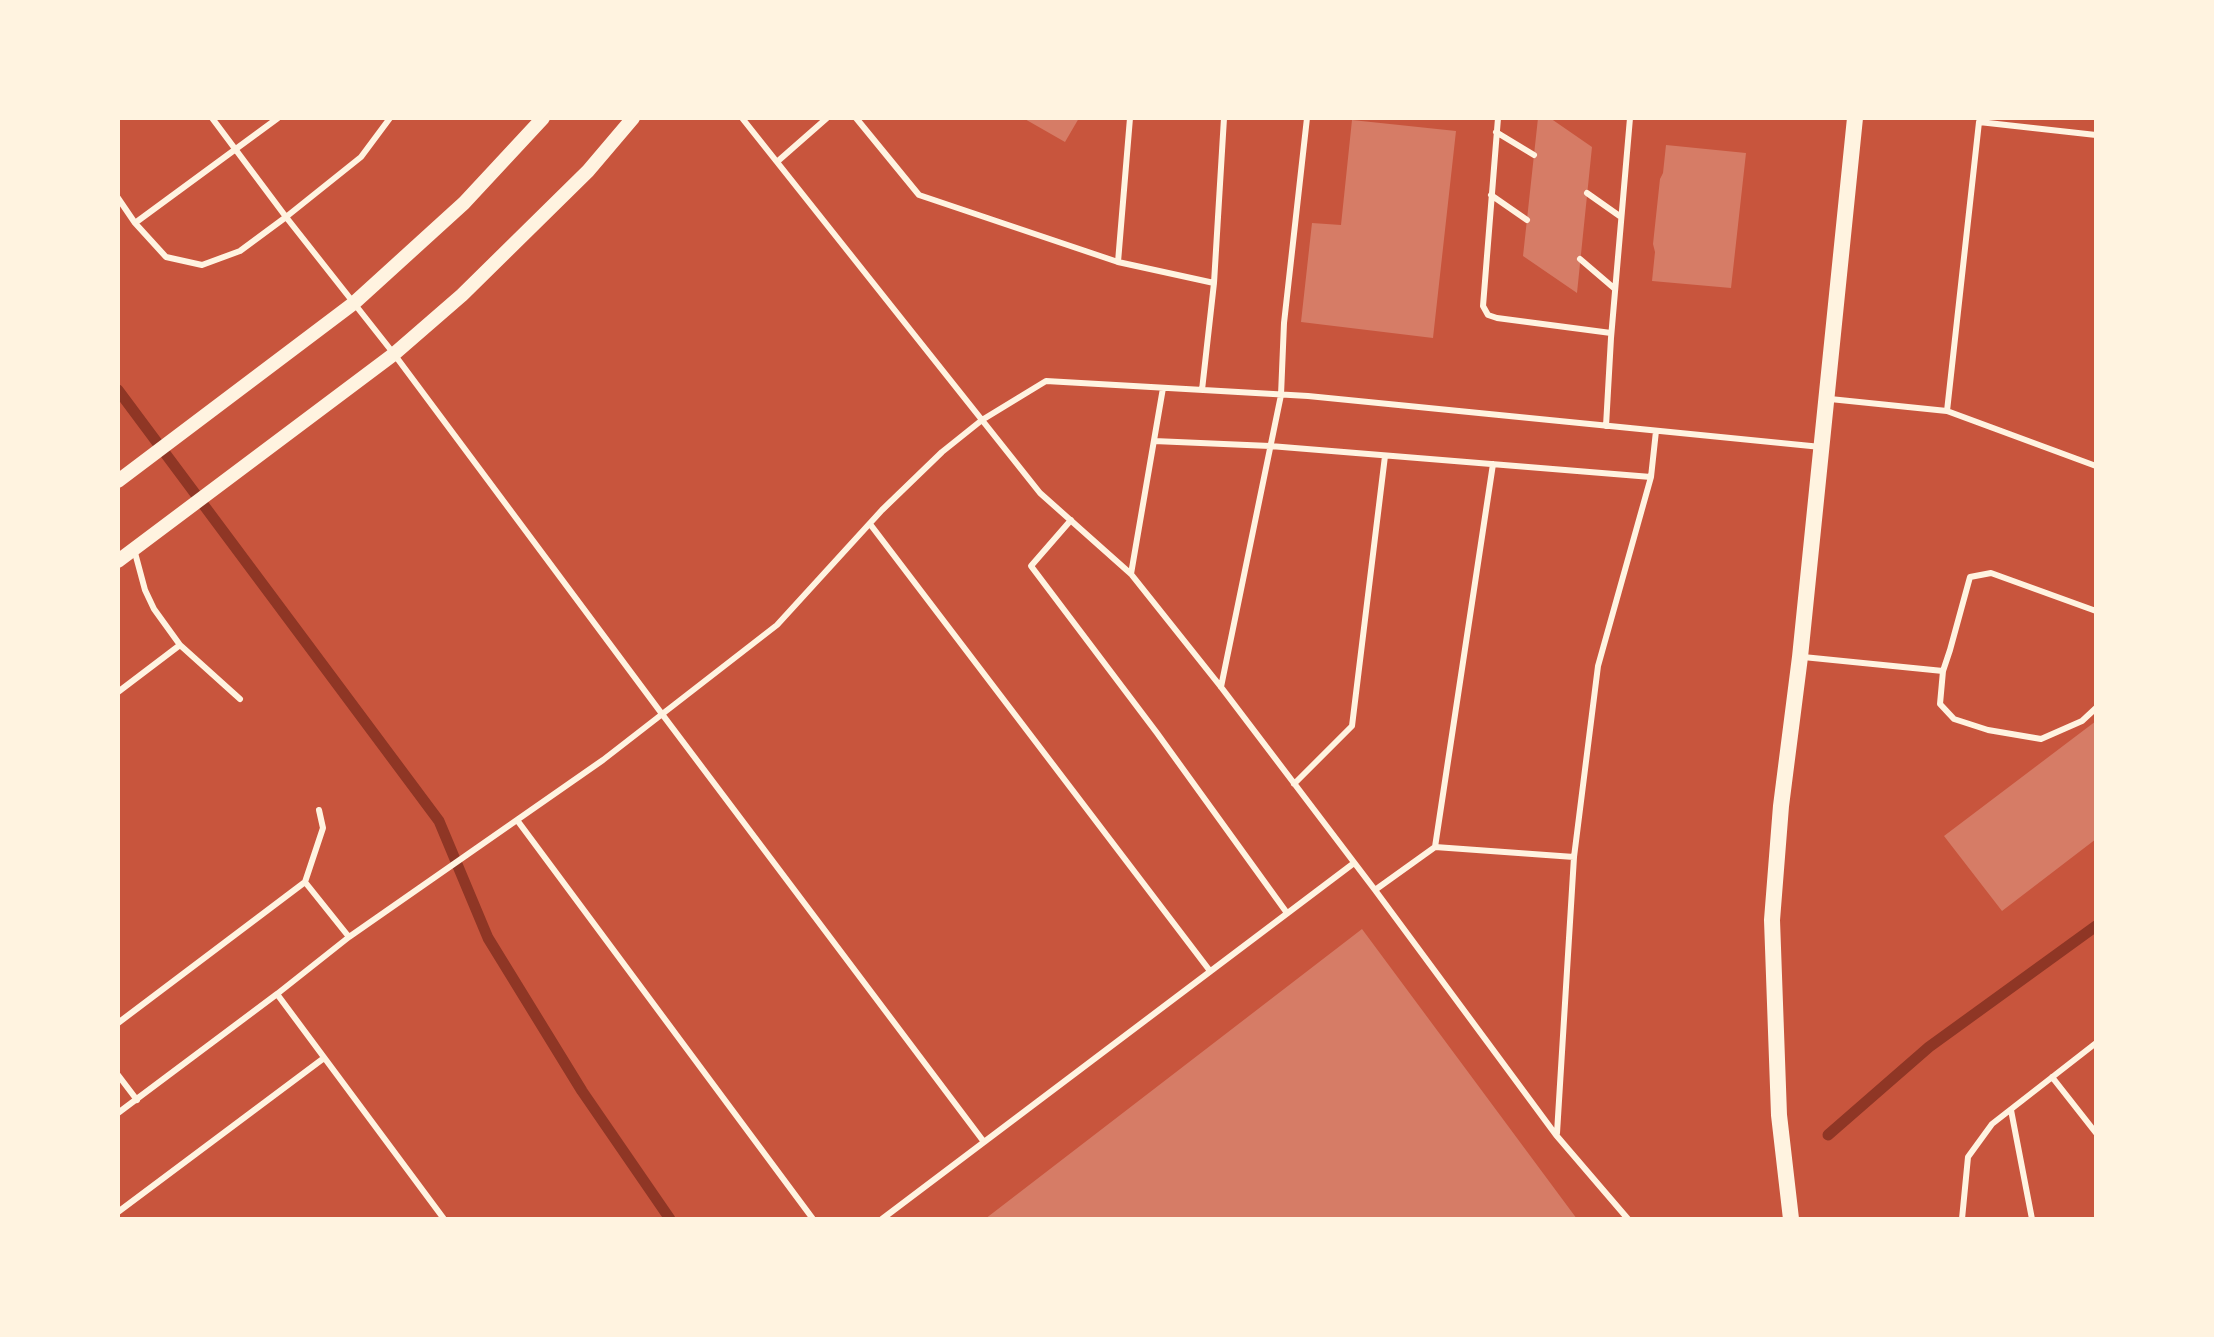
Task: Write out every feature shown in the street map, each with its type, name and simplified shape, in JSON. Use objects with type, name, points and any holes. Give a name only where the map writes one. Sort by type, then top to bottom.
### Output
[{"type":"main road","points":[[1791,1219],[1779,1115],[1772,920],[1781,806],[1800,657],[1855,118]]},
{"type":"street","points":[[121,478],[354,303],[464,203],[543,118]]},
{"type":"street","points":[[118,561],[394,354],[527,234],[588,171],[633,118]]},
{"type":"lane","points":[[212,118],[394,354],[984,1142]]},
{"type":"lane","points":[[135,223],[278,118]]},
{"type":"lane","points":[[118,198],[135,223],[166,257],[202,265],[240,251],[286,217],[361,157],[390,118]]},
{"type":"lane","points":[[742,118],[1040,493],[1131,574],[1375,890],[1556,1135],[1628,1219]]},
{"type":"lane","points":[[778,161],[827,118]]},
{"type":"lane","points":[[856,118],[919,195],[1118,262],[1214,283]]},
{"type":"lane","points":[[1118,262],[1130,118]]},
{"type":"lane","points":[[1202,390],[1214,283],[1224,118]]},
{"type":"lane","points":[[1221,687],[1281,395],[1284,323],[1307,118]]},
{"type":"lane","points":[[1498,118],[1483,306],[1488,315],[1611,333]]},
{"type":"lane","points":[[1606,426],[1630,118]]},
{"type":"lane","points":[[1947,411],[1979,122],[2096,135]]},
{"type":"lane","points":[[1496,132],[1534,155]]},
{"type":"lane","points":[[1587,193],[1621,217]]},
{"type":"lane","points":[[1491,195],[1527,220]]},
{"type":"lane","points":[[1580,259],[1615,289]]},
{"type":"lane","points":[[118,1113],[349,937],[603,760],[777,625],[870,524],[942,452],[982,420],[1046,381],[1308,396],[1821,447]]},
{"type":"lane","points":[[1131,574],[1163,388]]},
{"type":"lane","points":[[1826,398],[1947,411],[2096,466]]},
{"type":"lane","points":[[1556,1135],[1574,857],[1598,666],[1651,477],[1656,431]]},
{"type":"lane","points":[[1154,441],[1270,446],[1651,477]]},
{"type":"lane","points":[[1294,784],[1352,726],[1385,456]]},
{"type":"lane","points":[[1435,847],[1493,464]]},
{"type":"lane","points":[[1071,520],[1031,566],[1287,913]]},
{"type":"lane","points":[[870,524],[1210,971]]},
{"type":"lane","points":[[134,549],[145,590],[154,609],[180,645],[240,699]]},
{"type":"lane","points":[[2096,611],[1991,573],[1970,577],[1943,671],[1940,704],[1954,719],[1988,730],[2041,739],[2082,721],[2096,708]]},
{"type":"lane","points":[[118,692],[180,645]]},
{"type":"lane","points":[[1800,657],[1943,671]]},
{"type":"lane","points":[[118,1023],[305,882],[323,828],[319,810]]},
{"type":"lane","points":[[517,820],[813,1219]]},
{"type":"lane","points":[[1375,890],[1435,847],[1574,857]]},
{"type":"lane","points":[[882,1219],[1354,863]]},
{"type":"lane","points":[[305,882],[349,937]]},
{"type":"lane","points":[[277,994],[444,1219]]},
{"type":"lane","points":[[1962,1219],[1968,1157],[1992,1124],[2096,1043]]},
{"type":"lane","points":[[118,1212],[324,1058]]},
{"type":"lane","points":[[118,1075],[137,1100]]},
{"type":"lane","points":[[2052,1077],[2096,1133]]},
{"type":"lane","points":[[2011,1110],[2032,1219]]},
{"type":"building","points":[[1023,118],[1079,118],[1065,142]]},
{"type":"building","points":[[1538,118],[1550,118],[1592,147],[1577,293],[1523,256]]},
{"type":"building","points":[[1352,120],[1456,131],[1433,338],[1301,322],[1312,223],[1341,225]]},
{"type":"building","points":[[1666,145],[1746,153],[1731,288],[1652,281],[1653,244]]},
{"type":"building","points":[[2096,721],[2096,839],[2002,911],[1944,836]]},
{"type":"building","points":[[1362,929],[1577,1219],[985,1219]]},
{"type":"waterway","points":[[118,390],[439,821],[488,938],[582,1091],[670,1219]]},
{"type":"waterway","points":[[1828,1135],[1929,1047],[2096,926]]}]
